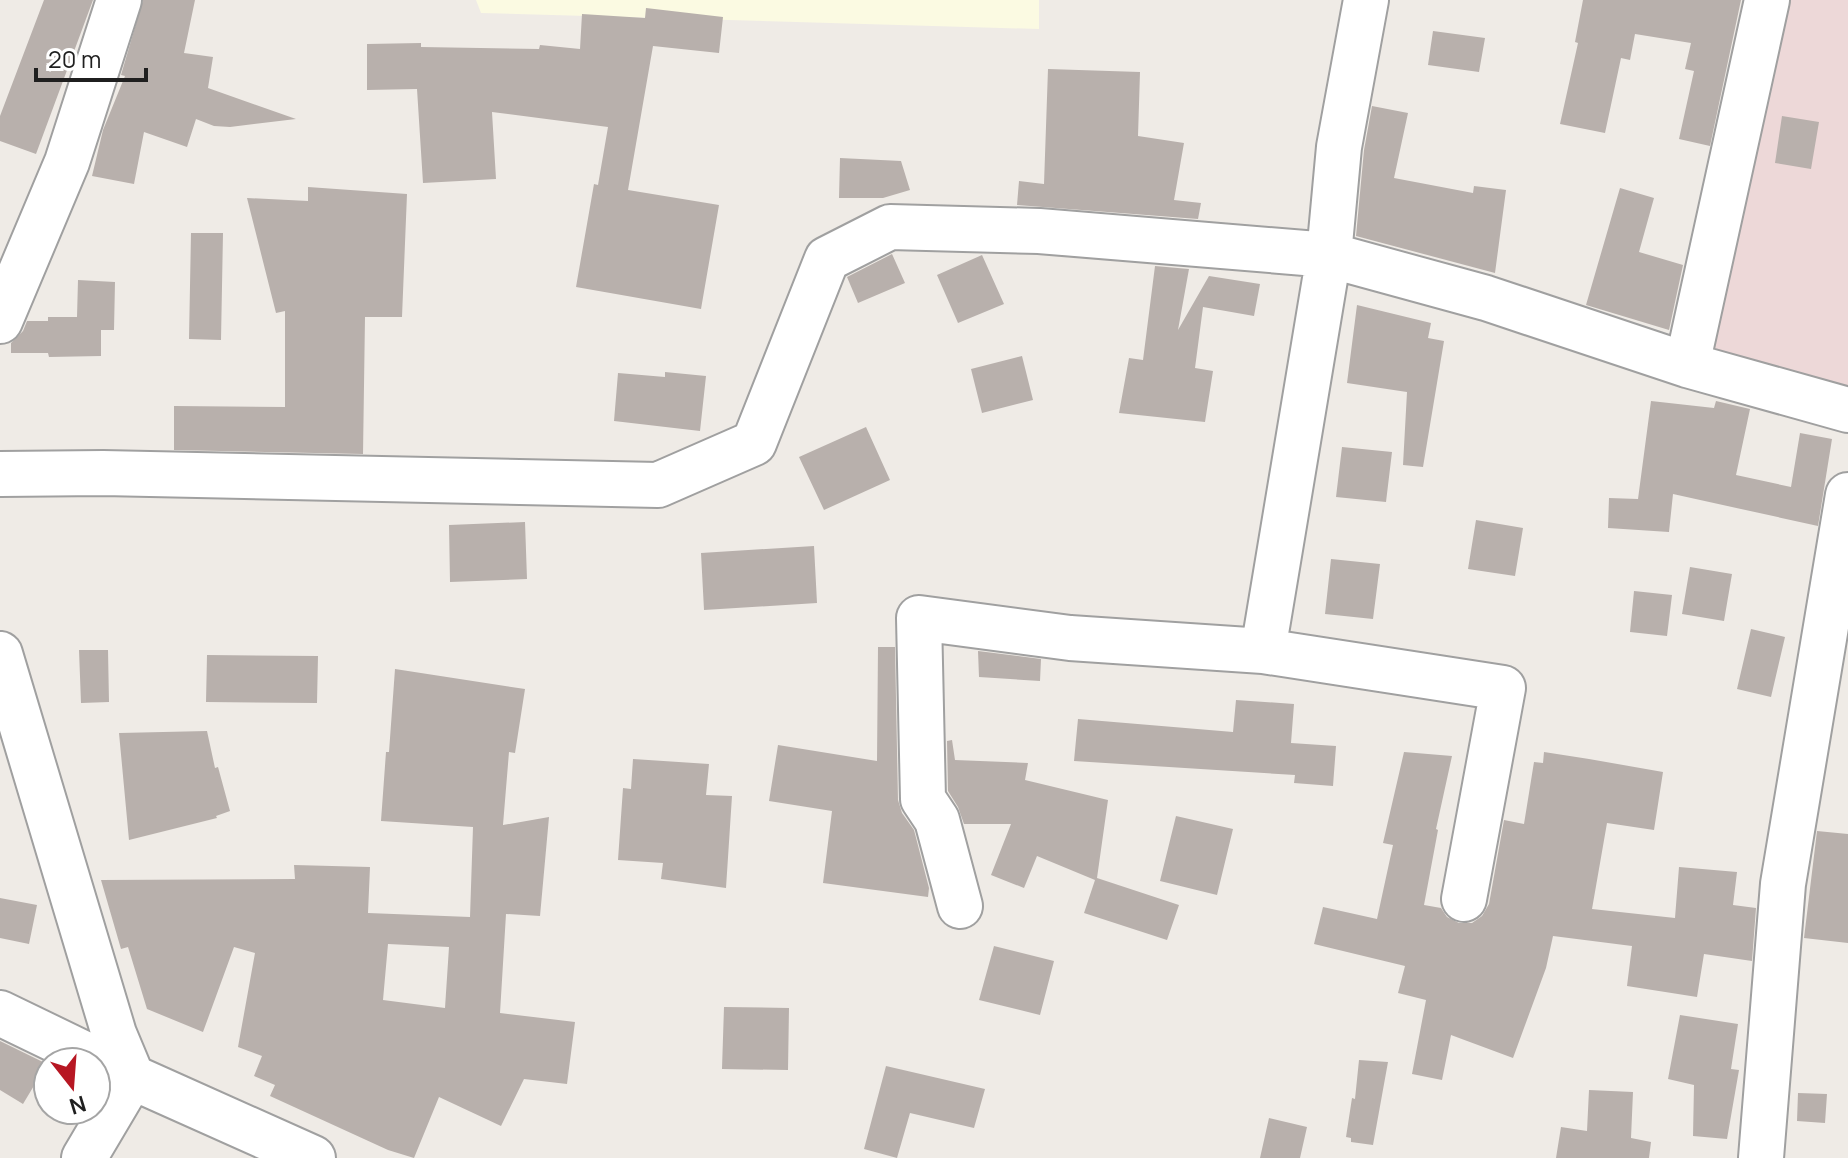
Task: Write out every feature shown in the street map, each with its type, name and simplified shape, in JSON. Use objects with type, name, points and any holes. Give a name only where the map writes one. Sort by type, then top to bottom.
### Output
[{"type":"street","points":[[0,321],[67,162],[119,0]]},
{"type":"street","points":[[1263,651],[1329,255],[1339,147],[1366,0]]},
{"type":"street","points":[[1687,365],[1767,0]]},
{"type":"street","points":[[0,474],[103,473],[658,485],[754,443],[827,259],[890,227],[1039,231],[1329,255],[1486,298],[1687,365],[1848,410]]},
{"type":"street","points":[[1761,1158],[1783,884],[1848,495]]},
{"type":"street","points":[[960,906],[937,820],[923,799],[919,618],[1070,638],[1263,651],[1503,688],[1464,899]]},
{"type":"street","points":[[0,654],[114,1034],[132,1077]]},
{"type":"street","points":[[0,1013],[132,1077],[313,1158]]},
{"type":"street","points":[[84,1158],[132,1077]]},
{"type":"shaded area","points":[[476,0],[1039,0],[1039,29],[481,13]]},
{"type":"shaded area","points":[[1780,0],[1848,0],[1848,390],[1708,361]]},
{"type":"building","points":[[44,0],[93,0],[36,154],[0,141],[0,116]]},
{"type":"building","points":[[143,0],[195,0],[184,53],[213,57],[208,88],[296,119],[230,127],[214,126],[196,119],[187,147],[144,132],[134,184],[92,176],[103,130],[125,76],[121,75]]},
{"type":"building","points":[[1583,0],[1741,0],[1710,146],[1679,139],[1694,71],[1685,69],[1691,43],[1635,34],[1630,60],[1621,58],[1605,133],[1560,124],[1578,43],[1575,42]]},
{"type":"building","points":[[646,8],[723,17],[719,53],[653,46],[628,190],[719,205],[701,309],[576,287],[594,184],[598,185],[608,127],[492,112],[496,179],[423,183],[417,89],[367,90],[367,44],[421,43],[421,47],[539,49],[540,45],[580,49],[582,14],[645,18]]},
{"type":"building","points":[[1433,31],[1485,38],[1479,72],[1428,65]]},
{"type":"building","points":[[1048,69],[1140,72],[1138,136],[1184,143],[1174,200],[1201,203],[1198,219],[1017,205],[1019,181],[1044,184]]},
{"type":"building","points":[[1372,106],[1408,113],[1394,178],[1473,193],[1474,186],[1506,190],[1495,273],[1356,236],[1364,150]]},
{"type":"building","points":[[1782,116],[1819,122],[1811,169],[1775,163]]},
{"type":"building","points":[[840,158],[901,161],[910,190],[883,198],[839,198]]},
{"type":"building","points":[[308,187],[407,194],[402,317],[365,317],[363,454],[174,450],[174,406],[285,407],[285,311],[276,313],[247,198],[308,201]]},
{"type":"building","points":[[1620,188],[1654,198],[1639,252],[1683,265],[1669,330],[1586,305]]},
{"type":"building","points":[[191,233],[223,233],[221,340],[189,339]]},
{"type":"building","points":[[892,254],[905,283],[858,303],[847,277]]},
{"type":"building","points":[[982,255],[1004,304],[958,323],[937,275]]},
{"type":"building","points":[[1155,266],[1189,269],[1178,330],[1209,276],[1260,284],[1254,316],[1203,307],[1195,368],[1213,371],[1205,422],[1119,413],[1129,358],[1143,360]]},
{"type":"building","points":[[78,280],[115,282],[114,330],[101,330],[101,356],[49,357],[48,353],[11,353],[11,343],[23,331],[27,321],[77,317]]},
{"type":"building","points":[[1357,305],[1431,323],[1428,338],[1444,341],[1423,467],[1403,465],[1407,392],[1347,383]]},
{"type":"building","points":[[1022,356],[1033,400],[982,413],[971,369]]},
{"type":"building","points":[[665,372],[706,376],[700,431],[614,421],[618,373],[665,377]]},
{"type":"building","points":[[1651,401],[1714,408],[1716,401],[1750,409],[1736,475],[1791,487],[1800,433],[1832,439],[1818,526],[1673,494],[1669,532],[1608,528],[1609,498],[1638,499]]},
{"type":"building","points":[[866,427],[890,480],[824,510],[799,457]]},
{"type":"building","points":[[1342,447],[1392,452],[1386,502],[1336,497]]},
{"type":"building","points":[[1476,520],[1523,528],[1515,576],[1468,569]]},
{"type":"building","points":[[525,522],[527,579],[450,582],[449,525]]},
{"type":"building","points":[[814,546],[817,603],[704,610],[701,553]]},
{"type":"building","points":[[1331,559],[1380,564],[1373,619],[1325,614]]},
{"type":"building","points":[[1690,567],[1732,574],[1724,621],[1682,614]]},
{"type":"building","points":[[1634,591],[1672,595],[1667,636],[1630,632]]},
{"type":"building","points":[[1751,629],[1785,637],[1771,697],[1737,689]]},
{"type":"building","points":[[878,647],[895,647],[898,800],[902,813],[914,830],[929,888],[928,897],[823,883],[832,811],[769,801],[778,745],[877,761]]},
{"type":"building","points":[[79,650],[108,650],[109,702],[81,703]]},
{"type":"building","points":[[978,651],[1041,659],[1040,681],[979,677]]},
{"type":"building","points":[[207,655],[318,656],[317,703],[206,702]]},
{"type":"building","points":[[395,669],[525,689],[515,753],[509,752],[503,825],[549,817],[540,916],[506,914],[500,1013],[575,1022],[567,1084],[524,1079],[501,1126],[439,1097],[414,1158],[388,1150],[270,1096],[275,1085],[254,1076],[262,1056],[238,1047],[255,953],[234,947],[203,1032],[147,1009],[128,947],[121,949],[101,880],[295,879],[294,865],[370,867],[368,913],[470,917],[473,827],[381,821],[386,752],[389,752]],"holes":[[[388,944],[449,947],[445,1008],[383,1000]]]},
{"type":"building","points":[[1236,700],[1294,704],[1291,743],[1336,746],[1333,786],[1294,783],[1295,775],[1074,761],[1078,719],[1233,732]]},
{"type":"building","points":[[207,731],[215,768],[218,767],[230,811],[217,818],[129,840],[119,733]]},
{"type":"building","points":[[952,740],[955,760],[1028,763],[1025,780],[1108,800],[1097,878],[1179,905],[1167,940],[1084,913],[1095,880],[1037,856],[1024,888],[991,875],[1011,824],[964,824],[948,791],[947,741]]},
{"type":"building","points":[[1404,752],[1452,756],[1424,905],[1441,908],[1447,917],[1459,923],[1472,923],[1482,916],[1489,904],[1504,820],[1524,824],[1534,762],[1543,763],[1544,752],[1589,759],[1663,772],[1654,830],[1607,823],[1592,909],[1675,918],[1679,867],[1737,872],[1733,905],[1756,908],[1752,961],[1704,954],[1697,997],[1627,986],[1632,946],[1553,936],[1546,968],[1513,1058],[1451,1035],[1442,1080],[1412,1074],[1426,1000],[1398,993],[1405,966],[1314,944],[1323,907],[1377,919],[1393,845],[1383,843]]},
{"type":"building","points":[[633,759],[709,764],[706,795],[732,796],[726,888],[661,879],[663,863],[618,860],[623,788],[631,789]]},
{"type":"building","points":[[1176,816],[1233,829],[1217,895],[1160,881]]},
{"type":"building","points":[[1817,831],[1848,834],[1848,943],[1804,938]]},
{"type":"building","points":[[0,898],[37,905],[29,944],[0,938]]},
{"type":"building","points":[[994,946],[1054,961],[1040,1015],[979,1000]]},
{"type":"building","points":[[724,1007],[789,1008],[788,1070],[722,1069]]},
{"type":"building","points":[[1680,1015],[1738,1024],[1731,1069],[1739,1070],[1727,1139],[1693,1136],[1694,1085],[1668,1079]]},
{"type":"building","points":[[0,1041],[32,1057],[32,1089],[23,1104],[0,1090]]},
{"type":"building","points":[[1359,1060],[1388,1062],[1373,1145],[1351,1142],[1351,1138],[1346,1137],[1352,1098],[1355,1099]]},
{"type":"building","points":[[886,1066],[985,1089],[974,1128],[910,1113],[897,1158],[864,1149]]},
{"type":"building","points":[[1589,1090],[1633,1092],[1631,1138],[1651,1142],[1649,1158],[1556,1158],[1561,1127],[1587,1131]]},
{"type":"building","points":[[1798,1093],[1827,1094],[1825,1123],[1797,1121]]},
{"type":"building","points":[[1269,1118],[1307,1127],[1300,1158],[1260,1158]]}]
